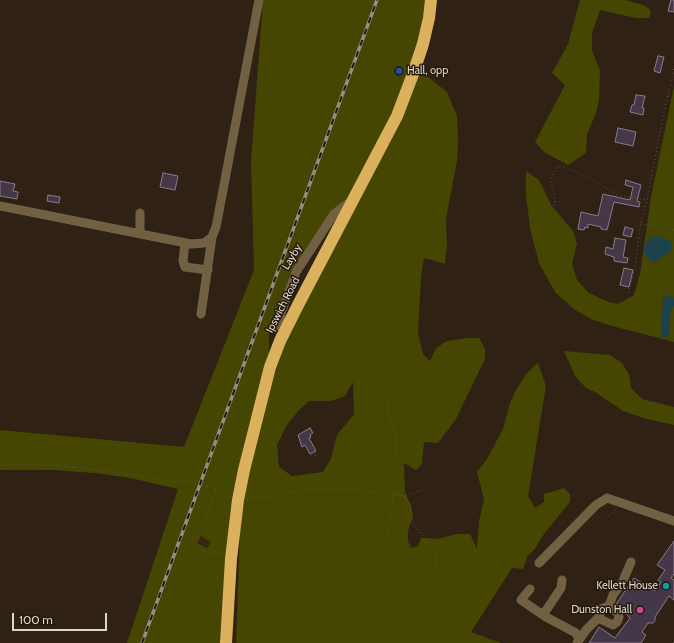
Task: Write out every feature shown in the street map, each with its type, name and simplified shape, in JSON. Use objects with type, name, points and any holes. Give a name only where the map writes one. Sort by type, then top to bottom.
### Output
[{"type":"highway","name":"Ipswich Road","points":[[226,643],[231,559],[242,498],[244,470],[270,367],[280,341],[312,277],[397,116],[423,44],[429,18],[431,0]]},
{"type":"lane","points":[[201,314],[212,237],[216,227],[259,0]]},
{"type":"lane","name":"Layby","points":[[280,341],[280,313],[296,272],[334,214],[354,199]]},
{"type":"lane","points":[[0,206],[185,243],[197,244],[212,237]]},
{"type":"lane","points":[[140,213],[140,233]]},
{"type":"lane","points":[[185,243],[183,262],[185,267],[208,270]]},
{"type":"lane","points":[[539,563],[596,505],[607,498],[674,520]]},
{"type":"lane","points":[[609,606],[613,595],[622,583],[631,562]]},
{"type":"lane","points":[[542,615],[561,588],[562,580]]},
{"type":"lane","points":[[530,589],[521,600],[542,615],[576,633],[578,641]]},
{"type":"lane","points":[[599,617],[608,624],[613,625],[617,622],[619,617],[618,612],[609,606]]},
{"type":"lane","points":[[578,641],[593,621],[599,617],[600,609],[609,606]]},
{"type":"path","points":[[628,293],[634,273],[640,224],[647,200],[667,96],[674,68]]},
{"type":"path","points":[[667,96],[674,97]]},
{"type":"path","points":[[554,206],[555,197],[550,184],[551,178],[558,166],[590,178],[617,195],[647,200]]},
{"type":"path","points":[[640,224],[674,230]]},
{"type":"path","points":[[388,399],[389,417],[397,441],[394,461],[394,494],[389,527],[389,538]]},
{"type":"path","points":[[311,456],[317,456]]},
{"type":"path","points":[[0,464],[53,465],[115,472],[179,482],[187,480],[223,491],[230,496],[242,498],[272,497],[302,490],[355,489],[404,496],[422,490]]},
{"type":"path","points":[[216,489],[202,528],[194,543],[199,549],[209,553],[224,554]]},
{"type":"path","points":[[254,492],[254,495],[258,498]]},
{"type":"path","points":[[404,496],[410,507],[413,523],[431,546],[435,555],[437,572]]},
{"type":"shaded area","points":[[263,0],[427,0],[418,44],[395,106],[350,197],[292,270],[269,331],[269,359],[254,415],[221,643],[127,643],[178,489],[130,478],[95,473],[53,470],[0,470],[0,430],[184,447],[254,270],[251,162]],"holes":[[[201,536],[211,542],[207,548],[197,543]]]},
{"type":"shaded area","points":[[580,0],[625,0],[646,6],[651,11],[649,18],[636,18],[600,10],[592,33],[592,51],[600,70],[599,100],[596,113],[587,134],[586,153],[568,165],[544,152],[535,142],[565,85],[552,73],[568,44]]},
{"type":"shaded area","points":[[417,76],[427,76],[447,92],[457,116],[458,141],[457,161],[446,219],[447,245],[445,264],[424,258],[421,277],[418,333],[423,354],[430,361],[436,348],[447,341],[467,338],[479,338],[485,349],[485,359],[456,419],[438,443],[424,442],[422,464],[416,470],[404,463],[405,493],[411,505],[413,516],[408,531],[408,541],[411,548],[418,546],[421,538],[438,539],[456,534],[470,534],[477,549],[479,521],[484,499],[477,472],[487,459],[503,429],[510,403],[516,390],[526,374],[538,363],[546,386],[528,496],[535,508],[544,502],[544,494],[564,488],[570,494],[570,502],[544,534],[534,550],[528,555],[523,569],[512,568],[471,632],[501,643],[236,643],[241,502],[275,360]],"holes":[[[353,382],[354,414],[337,435],[331,458],[323,472],[292,476],[279,467],[277,445],[287,425],[299,410],[309,401],[331,401],[345,396]]]},
{"type":"shaded area","points":[[674,86],[674,342],[593,320],[575,310],[555,292],[539,263],[530,228],[526,195],[526,171],[539,180],[551,205],[573,231],[577,244],[572,264],[577,280],[589,293],[608,302],[618,304],[634,295],[640,274],[651,197]]},
{"type":"shaded area","points":[[564,351],[610,355],[622,363],[629,374],[631,388],[642,399],[674,407],[674,425],[647,419],[623,411],[595,392],[586,388],[575,376]]},
{"type":"shaded area","points":[[200,536],[211,542],[207,549],[197,543]]},
{"type":"water","points":[[657,236],[670,241],[672,244],[671,251],[655,262],[651,261],[644,254],[644,248],[649,238]]},
{"type":"water","points":[[663,296],[674,297],[674,307],[671,307],[669,335],[665,338],[661,335]]},
{"type":"building","points":[[671,0],[674,0],[674,12],[668,11]]},
{"type":"building","points":[[658,56],[664,57],[660,73],[654,71]]},
{"type":"building","points":[[636,95],[645,96],[642,108],[644,108],[643,115],[630,112],[632,105],[634,105]]},
{"type":"building","points":[[618,128],[636,132],[633,146],[615,142]]},
{"type":"building","points":[[163,173],[178,176],[175,190],[160,187]]},
{"type":"building","points":[[626,180],[641,185],[637,201],[640,202],[639,207],[614,202],[607,230],[588,224],[588,228],[585,227],[584,230],[578,229],[581,212],[598,216],[603,194],[630,200],[633,187],[625,185]]},
{"type":"building","points":[[0,181],[15,184],[13,191],[18,192],[17,199],[0,196]]},
{"type":"building","points":[[48,195],[60,197],[59,203],[47,201]]},
{"type":"building","points":[[625,227],[633,229],[631,237],[623,235]]},
{"type":"building","points":[[615,238],[626,240],[623,257],[628,258],[627,263],[614,261],[614,257],[605,254],[606,247],[613,249]]},
{"type":"building","points":[[624,268],[633,270],[629,287],[620,285]]},
{"type":"building","points":[[310,428],[313,433],[309,438],[316,451],[310,454],[305,445],[302,447],[298,435]]},
{"type":"building","name":"Dunston Hall","points":[[674,541],[674,574],[671,578],[674,580],[674,600],[669,596],[655,617],[655,621],[653,623],[648,623],[642,632],[646,635],[641,643],[589,643],[599,627],[615,638],[630,618],[616,604],[634,578],[655,591],[661,582],[658,580],[665,570],[657,565]]},
{"type":"railway","points":[[142,643],[377,0]]},
{"type":"place","name":"Hall, opp","points":[[399,71]]},
{"type":"place","name":"Kellett House","points":[[666,586]]},
{"type":"place","name":"Dunston Hall","points":[[640,610]]}]
